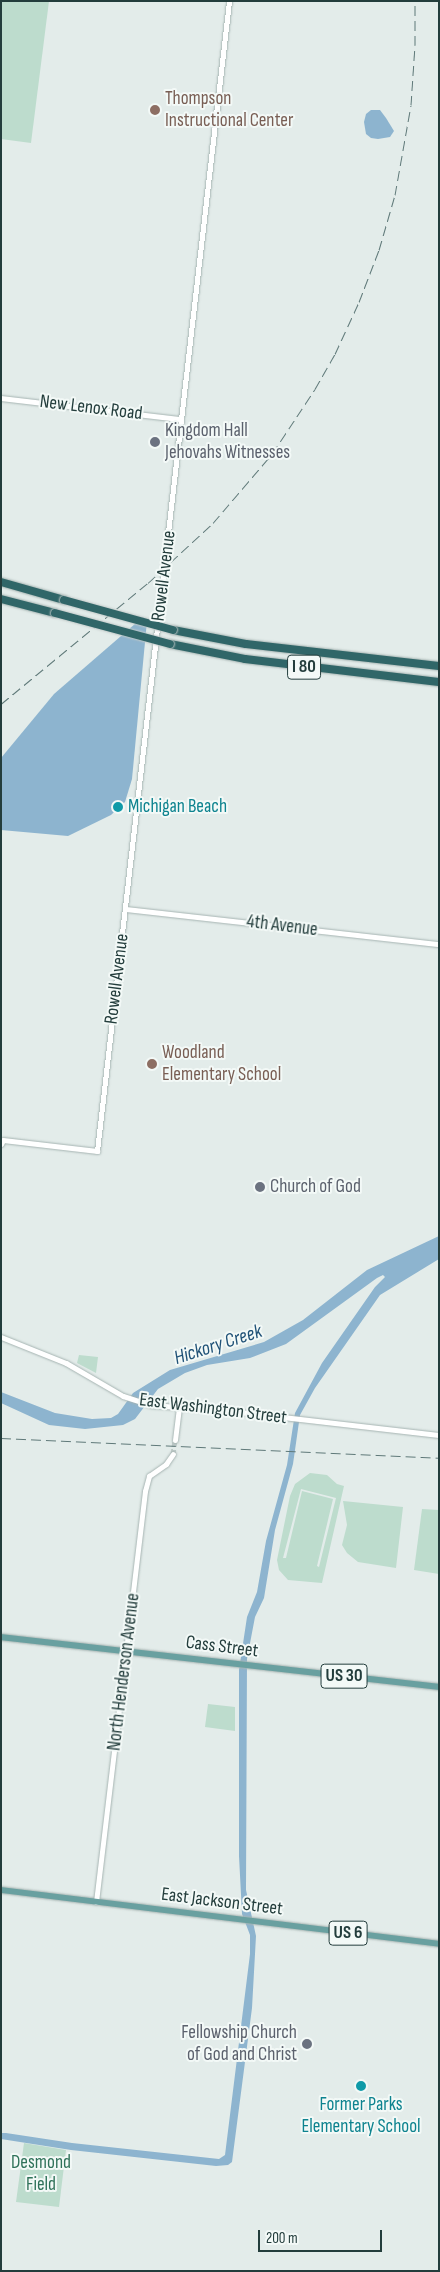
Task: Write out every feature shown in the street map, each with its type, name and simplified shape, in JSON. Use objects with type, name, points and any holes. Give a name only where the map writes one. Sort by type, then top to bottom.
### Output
[{"type":"highway","name":"I 80","points":[[1,582],[173,630],[246,644],[439,666]]},
{"type":"highway","name":"I 80","points":[[1,599],[170,644],[245,659],[439,682]]},
{"type":"main road","name":"Cass Street","points":[[1,1637],[439,1687]]},
{"type":"main road","name":"East Jackson Street","points":[[1,1890],[439,1944]]},
{"type":"street","name":"Rowell Avenue","points":[[2,1142],[97,1151],[229,1]]},
{"type":"street","name":"New Lenox Road","points":[[1,398],[180,419]]},
{"type":"street","name":"4th Avenue","points":[[126,909],[439,944]]},
{"type":"street","name":"East Washington Street","points":[[1,1337],[66,1363],[123,1396],[150,1404],[439,1435]]},
{"type":"street","points":[[175,1440],[179,1407]]},
{"type":"street","name":"North Henderson Avenue","points":[[96,1902],[146,1484],[150,1476],[166,1464],[173,1454]]},
{"type":"green space","points":[[1,1],[49,1],[31,143],[1,139]]},
{"type":"green space","points":[[79,1355],[98,1357],[96,1373],[77,1363]]},
{"type":"green space","points":[[310,1473],[327,1475],[337,1484],[344,1486],[322,1583],[288,1580],[279,1570],[277,1560],[290,1496],[295,1484]],"holes":[[[301,1489],[336,1498],[319,1567],[317,1566],[333,1499],[302,1491],[286,1558],[283,1558]]]},
{"type":"green space","points":[[343,1501],[403,1507],[396,1568],[358,1562],[347,1553],[342,1545],[347,1525]]},
{"type":"green space","points":[[422,1509],[439,1510],[439,1574],[414,1570]]},
{"type":"green space","points":[[208,1704],[235,1707],[235,1731],[205,1727]]},
{"type":"green space","name":"Desmond Field","points":[[24,2143],[66,2150],[59,2207],[16,2202]]},
{"type":"water","points":[[371,110],[380,110],[386,118],[394,131],[390,137],[378,139],[371,138],[366,134],[364,122],[366,114]]},
{"type":"water","points":[[143,617],[147,621],[132,779],[125,802],[111,815],[68,836],[1,830],[1,758],[54,694]]},
{"type":"water","points":[[439,1236],[439,1259],[380,1295],[315,1388],[300,1415],[293,1464],[275,1530],[264,1598],[255,1617],[247,1659],[246,1890],[256,1936],[252,2008],[232,2162],[228,2165],[216,2166],[71,2150],[1,2139],[1,2133],[6,2133],[72,2143],[219,2159],[225,2155],[250,1954],[250,1935],[242,1914],[239,1856],[239,1670],[247,1617],[257,1592],[266,1541],[287,1465],[295,1413],[322,1363],[375,1287],[385,1277],[383,1275],[377,1278],[286,1344],[250,1358],[207,1365],[185,1373],[158,1389],[135,1419],[123,1425],[85,1429],[49,1425],[1,1403],[1,1392],[55,1413],[92,1419],[111,1418],[118,1414],[133,1393],[170,1370],[264,1342],[303,1320],[367,1270]]},
{"type":"tunnel","points":[[173,1454],[175,1440]]},
{"type":"railway","points":[[1,704],[148,583],[213,523],[272,454],[315,389],[335,354],[359,302],[379,250],[395,195],[411,105],[415,45],[415,1]]},
{"type":"railway","points":[[1,1438],[439,1458]]},
{"type":"place","name":"Thompson Instructional Center","points":[[155,110]]},
{"type":"place","name":"Kingdom Hall Jehovahs Witnesses","points":[[155,442]]},
{"type":"place","name":"Michigan Beach","points":[[118,807]]},
{"type":"place","name":"Woodland Elementary School","points":[[152,1064]]},
{"type":"place","name":"Church of God","points":[[260,1187]]},
{"type":"place","name":"Fellowship Church of God and Christ","points":[[307,2044]]},
{"type":"place","name":"Former Parks Elementary School","points":[[361,2086]]},
{"type":"water label","name":"Hickory Creek","points":[[218,1345]]}]
